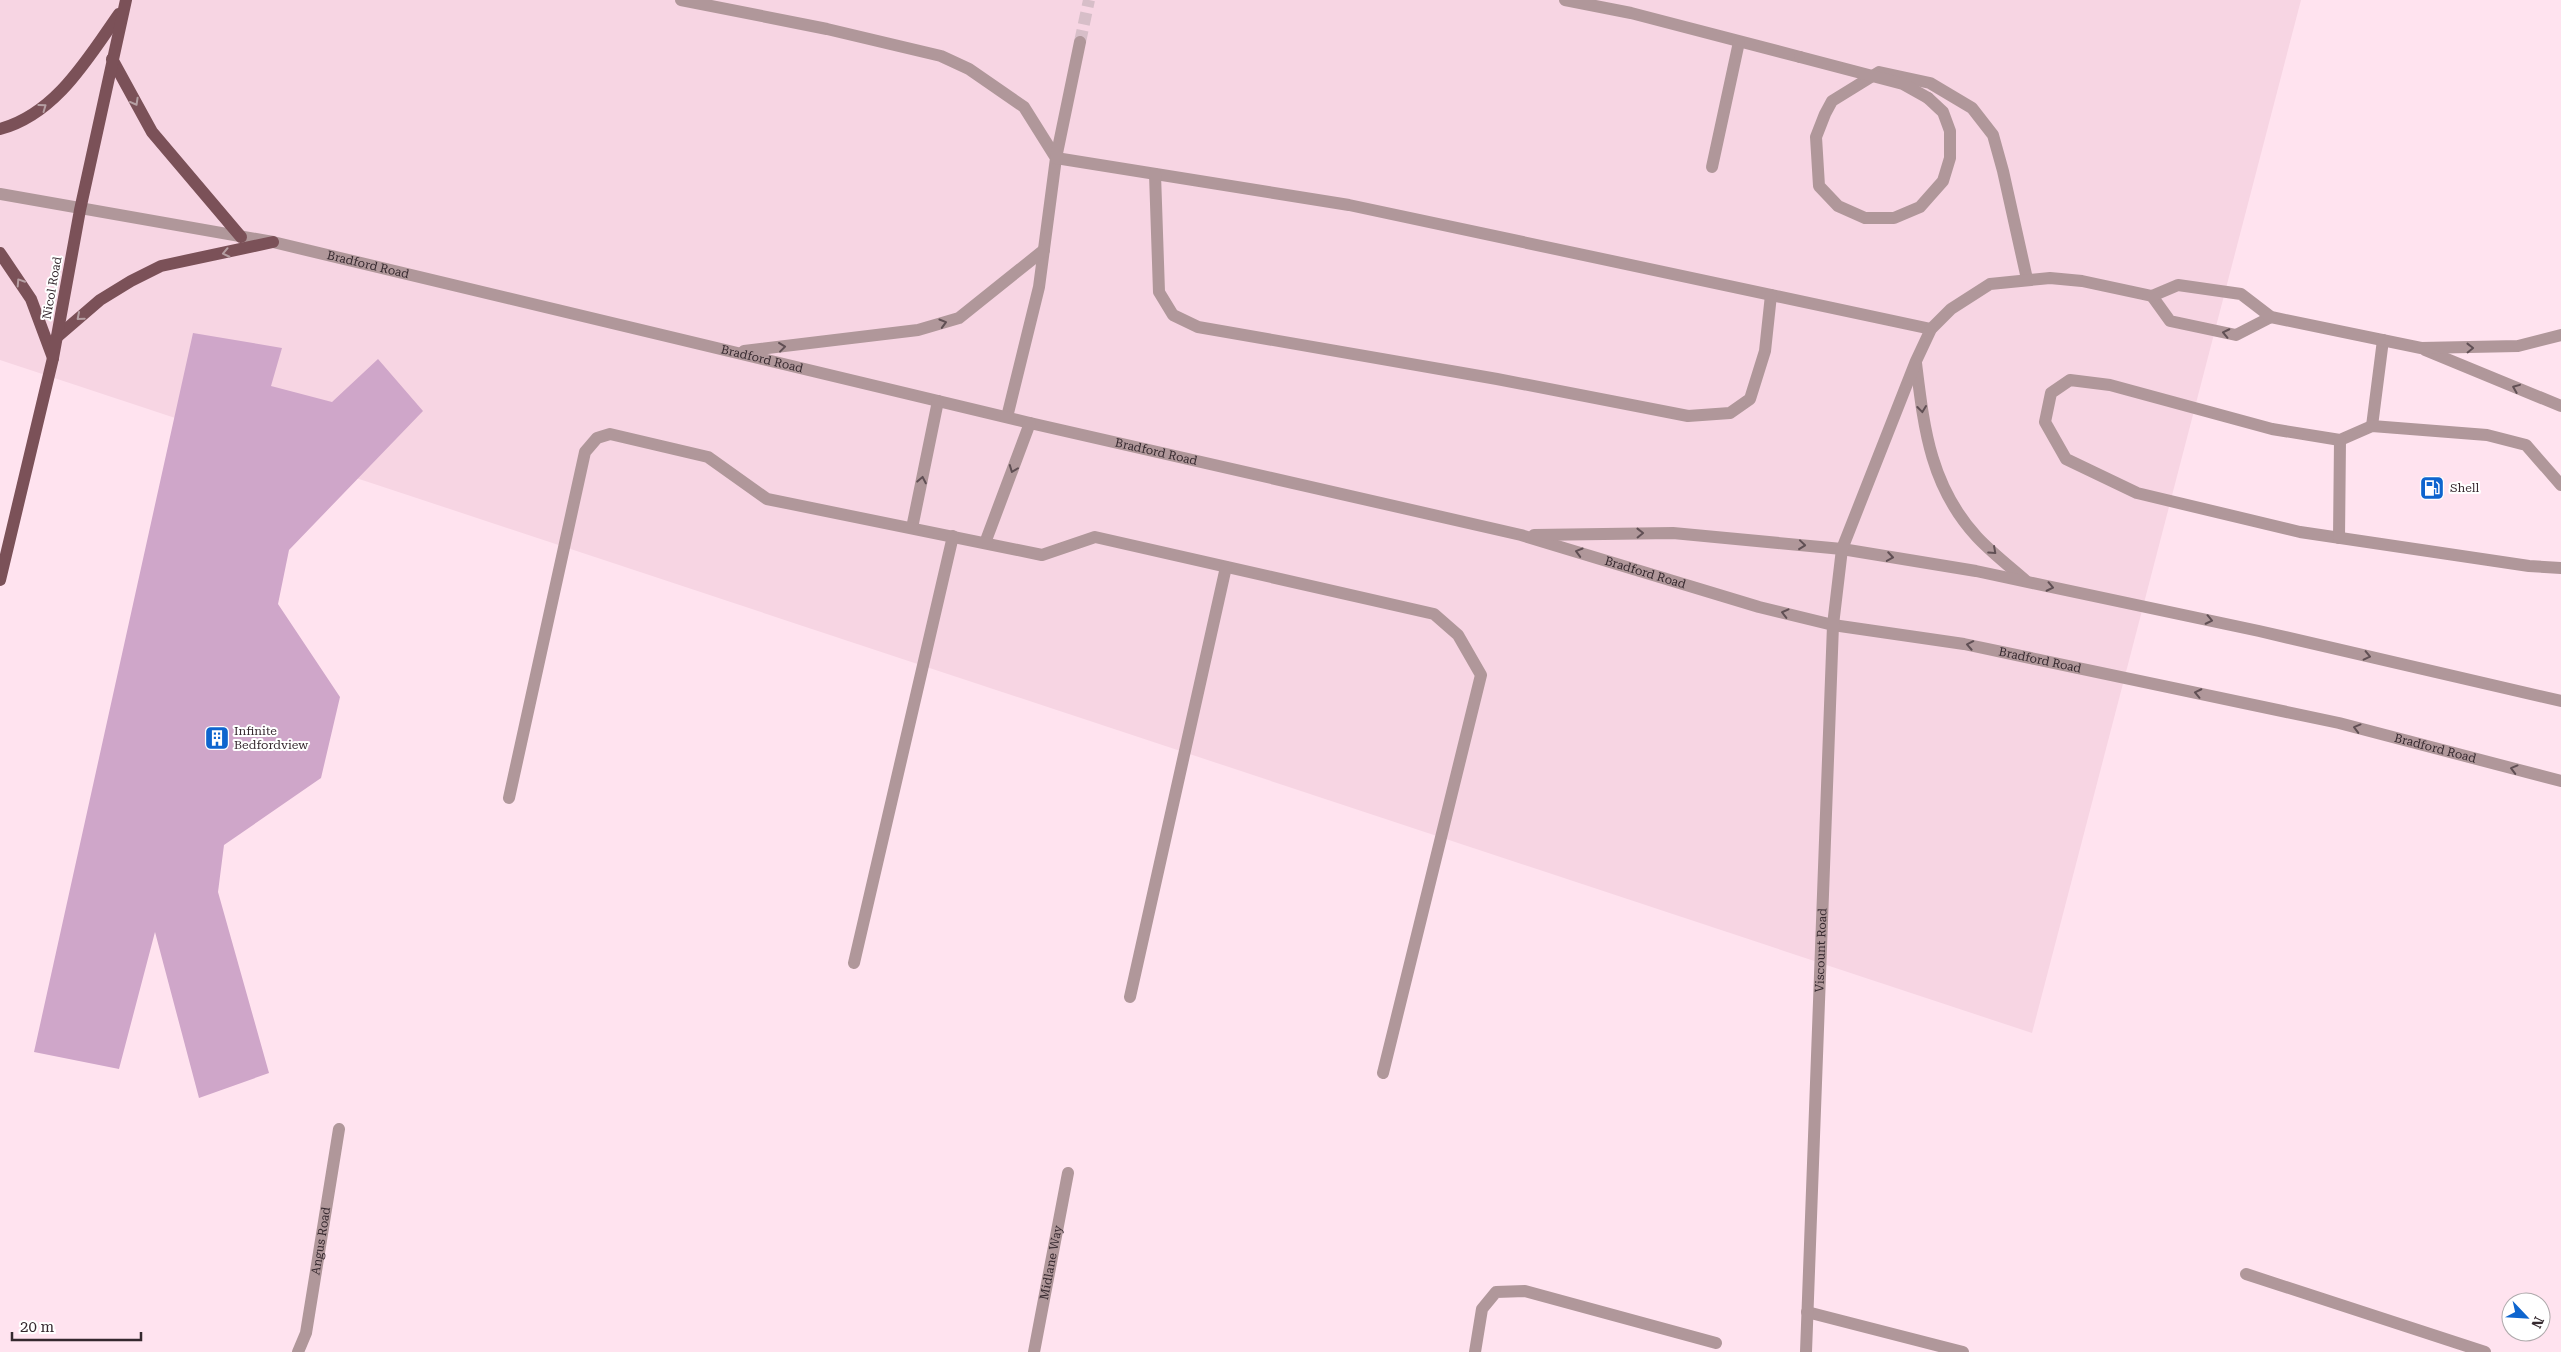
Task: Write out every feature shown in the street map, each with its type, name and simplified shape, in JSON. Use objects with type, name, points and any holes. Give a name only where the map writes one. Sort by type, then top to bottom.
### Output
[{"type":"main road","name":"Nicol Road","points":[[0,580],[53,358],[80,210],[125,4]]},
{"type":"main road","points":[[0,129],[16,125],[59,95],[125,4]]},
{"type":"main road","points":[[112,60],[152,132],[241,237]]},
{"type":"main road","points":[[57,337],[100,300],[131,281],[161,266],[274,242]]},
{"type":"main road","points":[[0,253],[32,299],[53,358]]},
{"type":"street","points":[[681,0],[827,29],[942,56],[969,69],[1024,107],[1056,158],[1349,205],[1931,329]]},
{"type":"street","points":[[1565,0],[1632,6],[1739,42],[1800,57],[1903,84],[1928,98],[1943,112],[1950,131],[1950,158],[1943,181],[1920,208],[1894,218],[1865,218],[1838,206],[1819,186],[1816,137],[1832,101],[1879,72],[1930,83],[1972,108],[1992,135],[2003,171],[2027,279]]},
{"type":"street","points":[[1007,417],[1039,287],[1056,158],[1080,42]]},
{"type":"street","points":[[1712,167],[1739,42]]},
{"type":"street","points":[[1155,174],[1159,292],[1173,315],[1198,327],[1497,379],[1688,416],[1730,412],[1750,399],[1765,351],[1771,295]]},
{"type":"street","name":"Bradford Road","points":[[0,194],[80,210],[274,242],[1030,423],[1521,535],[1759,607],[1832,625],[1964,644],[2339,723],[2561,781]]},
{"type":"street","points":[[734,352],[918,330],[959,318],[1044,250]]},
{"type":"street","name":"Viscount Road","points":[[1806,1352],[1832,625],[1842,549],[1916,361],[1931,329],[1951,309],[1990,284],[2027,279],[2050,278],[2082,281],[2152,296]]},
{"type":"street","points":[[2271,318],[2236,335],[2170,321],[2152,296],[2178,285],[2241,294],[2271,318],[2421,348],[2561,406]]},
{"type":"street","points":[[2421,348],[2518,346],[2561,335]]},
{"type":"street","points":[[2372,426],[2383,340]]},
{"type":"street","points":[[1916,361],[1924,433],[1934,464],[1955,507],[1977,537],[2026,582]]},
{"type":"street","points":[[2561,485],[2526,445],[2487,435],[2372,426],[2340,440],[2272,429],[2110,385],[2070,380],[2051,393],[2045,422],[2066,459],[2137,493],[2300,532],[2529,566],[2561,568]]},
{"type":"street","points":[[912,528],[938,400]]},
{"type":"street","points":[[985,543],[1030,423]]},
{"type":"street","points":[[509,798],[586,452],[597,438],[610,434],[708,457],[767,499],[1042,555],[1095,537],[1434,614],[1458,635],[1481,674],[1383,1073]]},
{"type":"street","points":[[2339,538],[2340,440]]},
{"type":"street","name":"Bradford Road","points":[[1521,535],[1673,533],[1842,549],[1976,571],[2259,631],[2561,702]]},
{"type":"street","points":[[854,963],[953,536]]},
{"type":"street","points":[[1130,997],[1226,567]]},
{"type":"street","name":"Angus Road","points":[[298,1352],[306,1333],[339,1129]]},
{"type":"street","name":"Midlane Way","points":[[1034,1352],[1068,1173]]},
{"type":"street","points":[[2246,1274],[2485,1352]]},
{"type":"street","points":[[1476,1352],[1482,1309],[1496,1292],[1524,1291],[1716,1342]]},
{"type":"street","points":[[1807,1312],[1963,1352]]},
{"type":"shaded area","points":[[0,0],[2301,0],[2032,1033],[0,360]]},
{"type":"building","name":"Infinite Bedfordview","points":[[193,333],[282,348],[271,386],[332,402],[378,359],[423,411],[289,550],[278,604],[340,697],[321,778],[224,845],[218,892],[269,1073],[199,1098],[155,932],[119,1069],[34,1052]]},
{"type":"tunnel","points":[[1080,42],[1089,0]]},
{"type":"place","name":"Shell","points":[[2432,488]]},
{"type":"place","name":"Infinite Bedfordview","points":[[217,738]]}]
